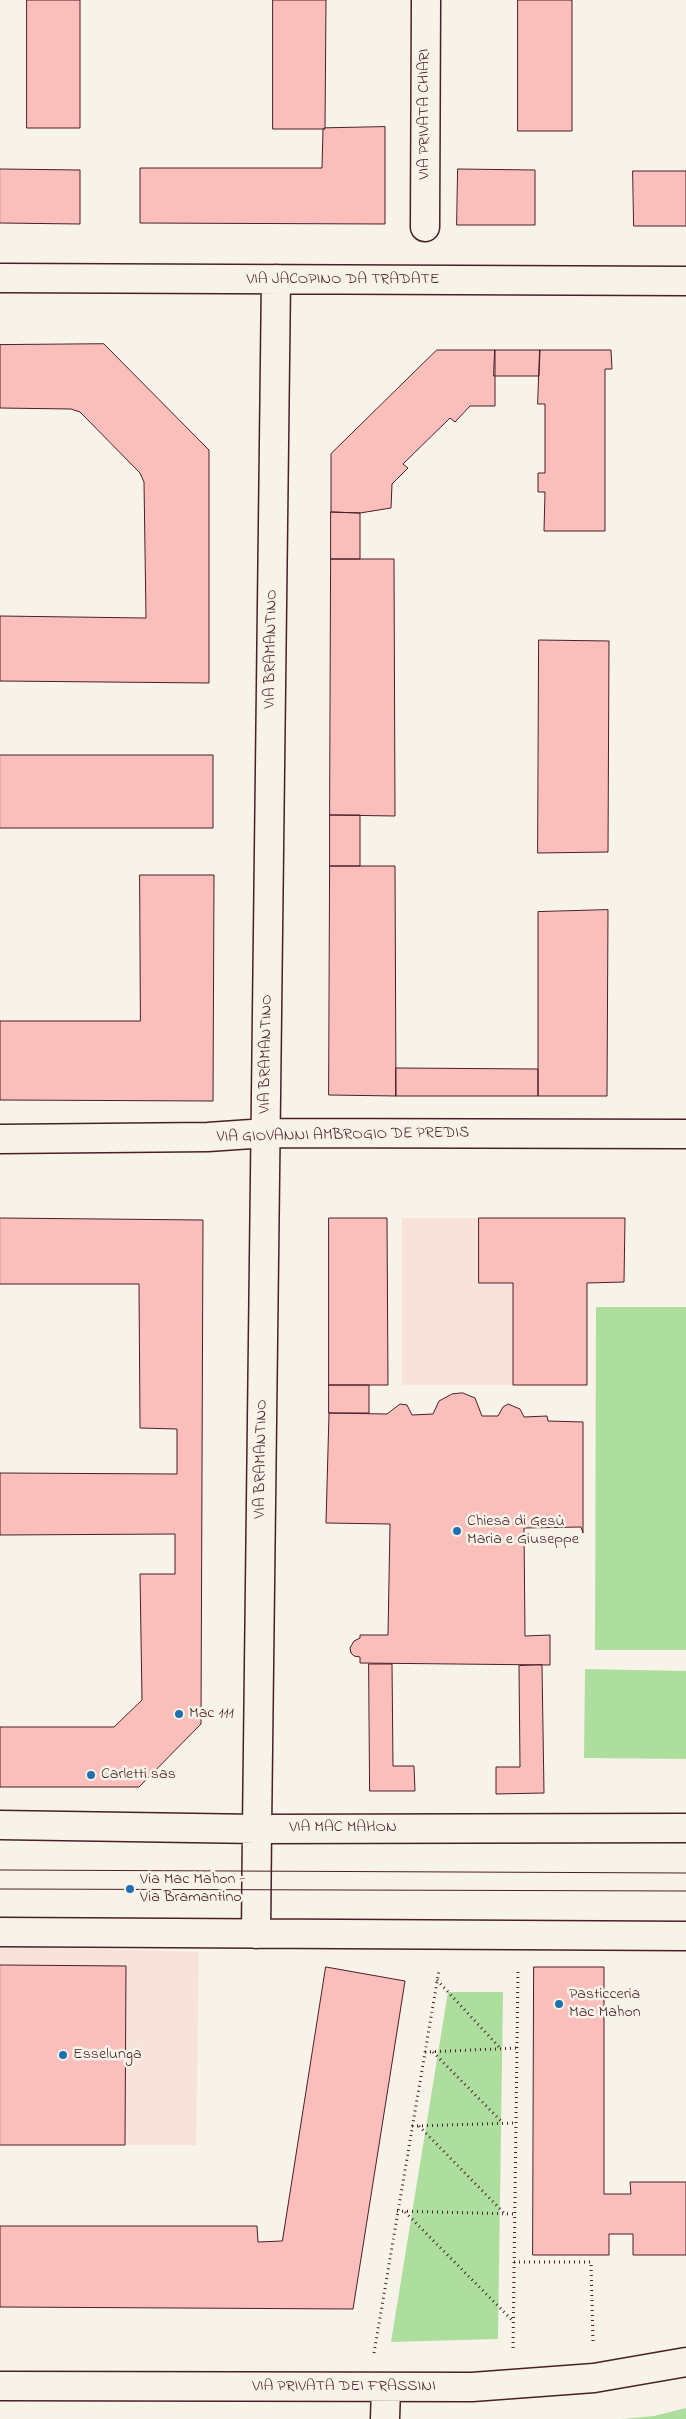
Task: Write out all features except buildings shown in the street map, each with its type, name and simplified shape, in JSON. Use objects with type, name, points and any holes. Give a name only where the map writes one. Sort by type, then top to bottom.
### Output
[{"type":"street","name":"VIA PRIVATA CHIARI","points":[[425,228],[426,0]]},
{"type":"street","name":"VIA JACOPINO DA TRADATE","points":[[0,278],[686,281]]},
{"type":"street","name":"VIA BRAMANTINO","points":[[256,1934],[276,280]]},
{"type":"street","name":"VIA GIOVANNI AMBROGIO DE PREDIS","points":[[0,1139],[208,1137],[266,1133],[686,1134]]},
{"type":"street","name":"VIA MAC MAHON","points":[[0,1825],[257,1829],[686,1828]]},
{"type":"street","points":[[0,1932],[686,1936]]},
{"type":"street","name":"VIA PRIVATA DEI FRASSINI","points":[[0,2386],[472,2387],[594,2378],[686,2362]]},
{"type":"street","points":[[377,2388],[385,2419]]},
{"type":"path","points":[[377,2388],[397,2211],[445,1935]]},
{"type":"path","points":[[512,2384],[518,1935]]},
{"type":"path","points":[[437,1980],[500,2048]]},
{"type":"path","points":[[425,2052],[517,2048]]},
{"type":"path","points":[[433,2052],[502,2123]]},
{"type":"path","points":[[412,2126],[515,2123]]},
{"type":"path","points":[[419,2126],[506,2214]]},
{"type":"path","points":[[397,2211],[514,2214]]},
{"type":"path","points":[[405,2212],[514,2321]]},
{"type":"path","points":[[548,2262],[549,2255]]},
{"type":"path","points":[[514,2262],[591,2262],[593,2343]]},
{"type":"shaded area","points":[[402,1218],[625,1218],[624,1282],[587,1283],[587,1385],[402,1385]]},
{"type":"shaded area","points":[[0,1946],[199,1952],[196,2145],[0,2145]]},
{"type":"green space","points":[[596,1307],[686,1307],[686,1650],[595,1650]]},
{"type":"green space","points":[[585,1669],[686,1671],[686,1759],[584,1758]]},
{"type":"green space","points":[[448,1992],[503,1992],[498,2339],[391,2342]]},
{"type":"green space","points":[[686,2408],[686,2419],[622,2419],[654,2416]]},
{"type":"tram line","points":[[0,1870],[686,1873]]},
{"type":"tram line","points":[[0,1889],[686,1891]]},
{"type":"place","name":"Chiesa di Gesù Maria e Giuseppe","points":[[457,1531]]},
{"type":"place","name":"Mac 111","points":[[179,1714]]},
{"type":"place","name":"Carletti sas","points":[[91,1775]]},
{"type":"place","name":"Via Mac Mahon - Via Bramantino","points":[[130,1889]]},
{"type":"place","name":"Pasticceria Mac Mahon","points":[[559,2004]]},
{"type":"place","name":"Esselunga","points":[[63,2055]]}]
